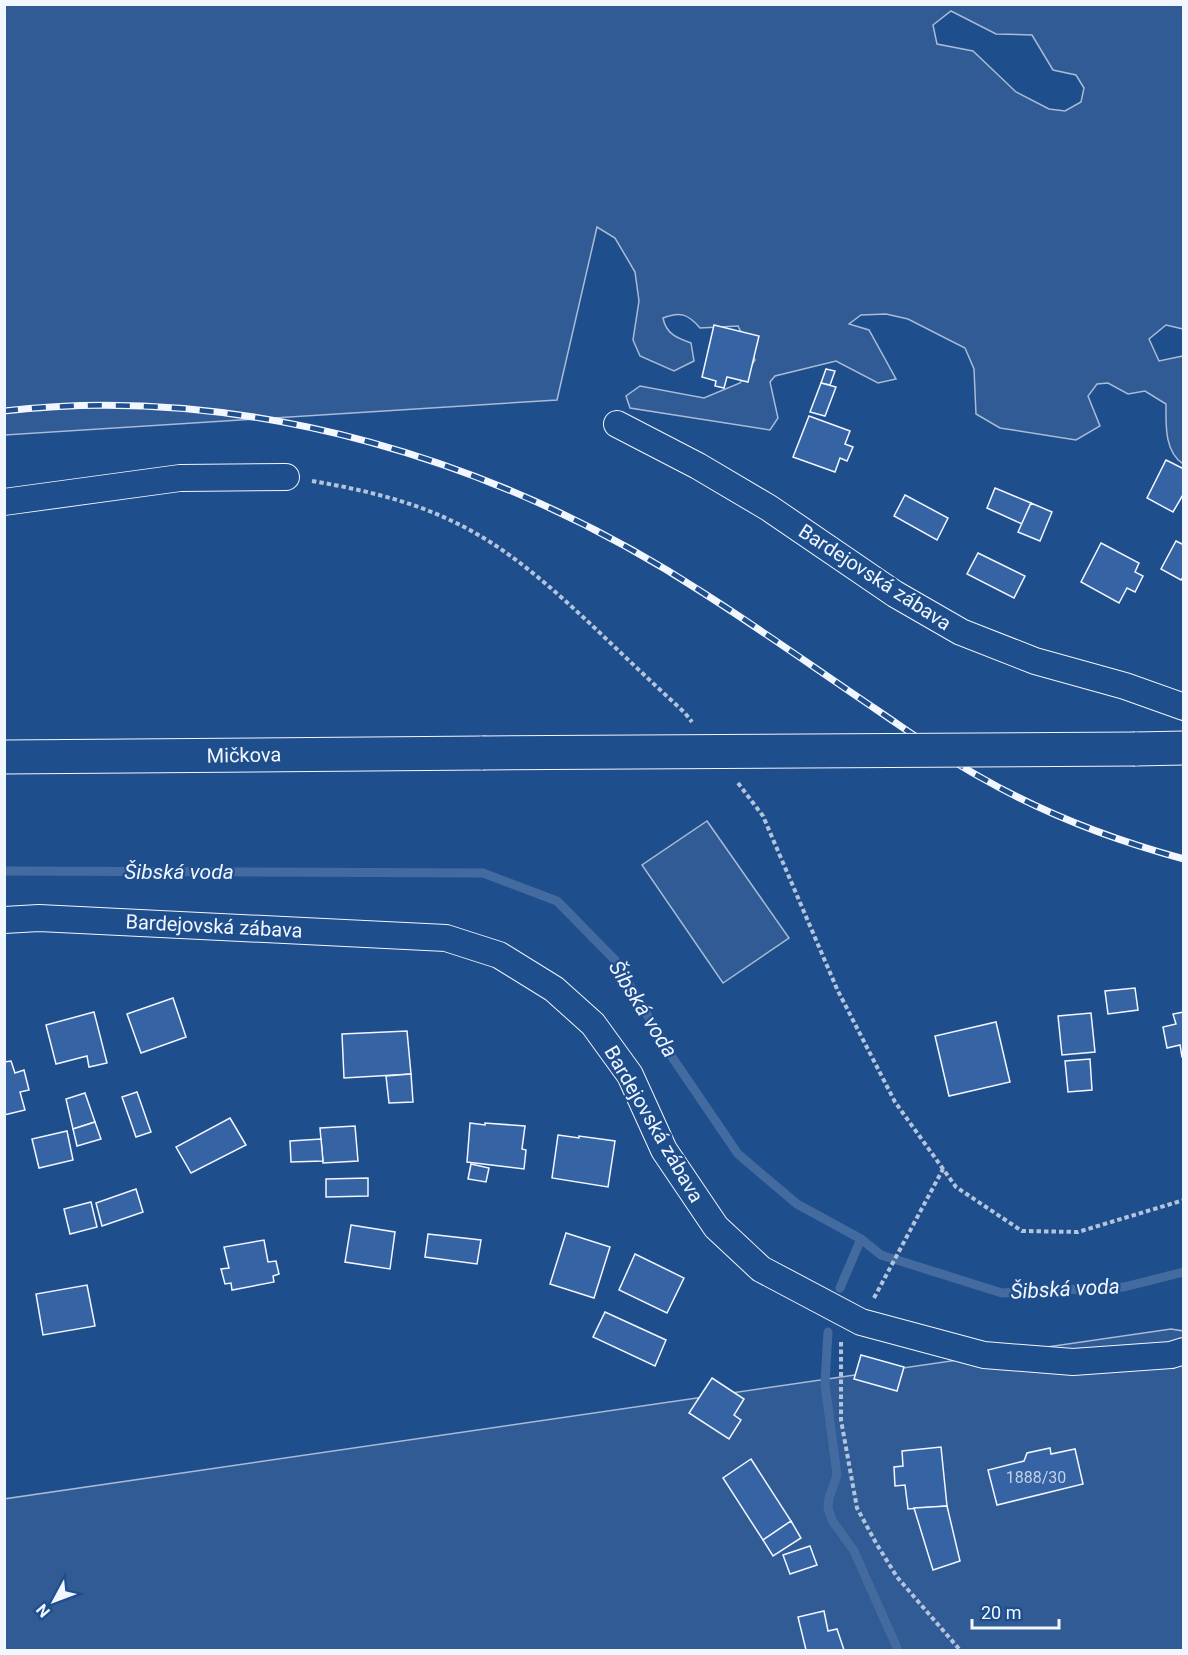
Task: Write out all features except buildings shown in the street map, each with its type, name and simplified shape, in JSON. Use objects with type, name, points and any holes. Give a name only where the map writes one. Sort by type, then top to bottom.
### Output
[{"type":"main road","name":"Mičkova","points":[[4,758],[1184,748]]},
{"type":"street","name":"Bardejovská zábava","points":[[617,424],[698,466],[769,508],[895,594],[961,632],[1035,661],[1125,686],[1184,707]]},
{"type":"street","points":[[4,502],[180,478],[286,477]]},
{"type":"street","name":"Bardejovská zábava","points":[[4,920],[39,918],[446,938],[499,956],[554,989],[593,1024],[630,1075],[664,1150],[716,1227],[761,1269],[854,1319],[984,1355],[1074,1362],[1171,1355],[1184,1351]]},
{"type":"path","points":[[286,477],[341,486],[392,499],[452,521],[503,551],[553,589],[692,722]]},
{"type":"path","points":[[735,778],[763,816],[837,989],[895,1102],[956,1187],[1022,1231],[1078,1232],[1184,1200]]},
{"type":"path","points":[[943,1170],[841,1342],[841,1420],[857,1508],[897,1577],[960,1650]]},
{"type":"shaded area","points":[[5,5],[1183,5],[1183,329],[1166,325],[1149,339],[1159,361],[1183,356],[1183,464],[1177,459],[1169,445],[1166,404],[1145,391],[1128,394],[1108,383],[1097,384],[1088,396],[1100,426],[1076,440],[1000,428],[976,414],[974,369],[965,348],[908,319],[886,314],[861,315],[849,324],[869,330],[896,379],[878,383],[836,361],[775,376],[770,382],[778,418],[770,430],[630,408],[626,396],[640,386],[704,398],[740,383],[755,360],[738,326],[700,328],[688,317],[679,314],[663,318],[664,323],[673,335],[691,343],[694,361],[674,371],[640,356],[633,340],[639,301],[635,272],[615,238],[597,227],[557,400],[5,435]],"holes":[[[951,11],[996,34],[1032,35],[1053,70],[1076,75],[1084,88],[1081,102],[1065,111],[1049,109],[1016,92],[973,51],[937,44],[933,25]]]},
{"type":"shaded area","points":[[707,821],[789,938],[723,983],[642,865]]},
{"type":"shaded area","points":[[1171,1329],[1183,1331],[1183,1650],[5,1650],[4,1499]]},
{"type":"waterway","name":"Šibská voda","points":[[4,871],[483,873],[557,901],[615,960],[672,1057],[738,1154],[797,1204],[861,1239],[881,1255],[1002,1293],[1124,1287],[1184,1272]]},
{"type":"waterway","points":[[840,1288],[861,1239]]},
{"type":"waterway","points":[[828,1332],[825,1384],[837,1475],[828,1508],[832,1520],[854,1551],[898,1650]]},
{"type":"railway","points":[[4,411],[96,405],[188,409],[280,422],[370,442],[458,470],[544,505],[626,547],[727,608],[941,753],[1004,790],[1079,824],[1184,859]]}]
